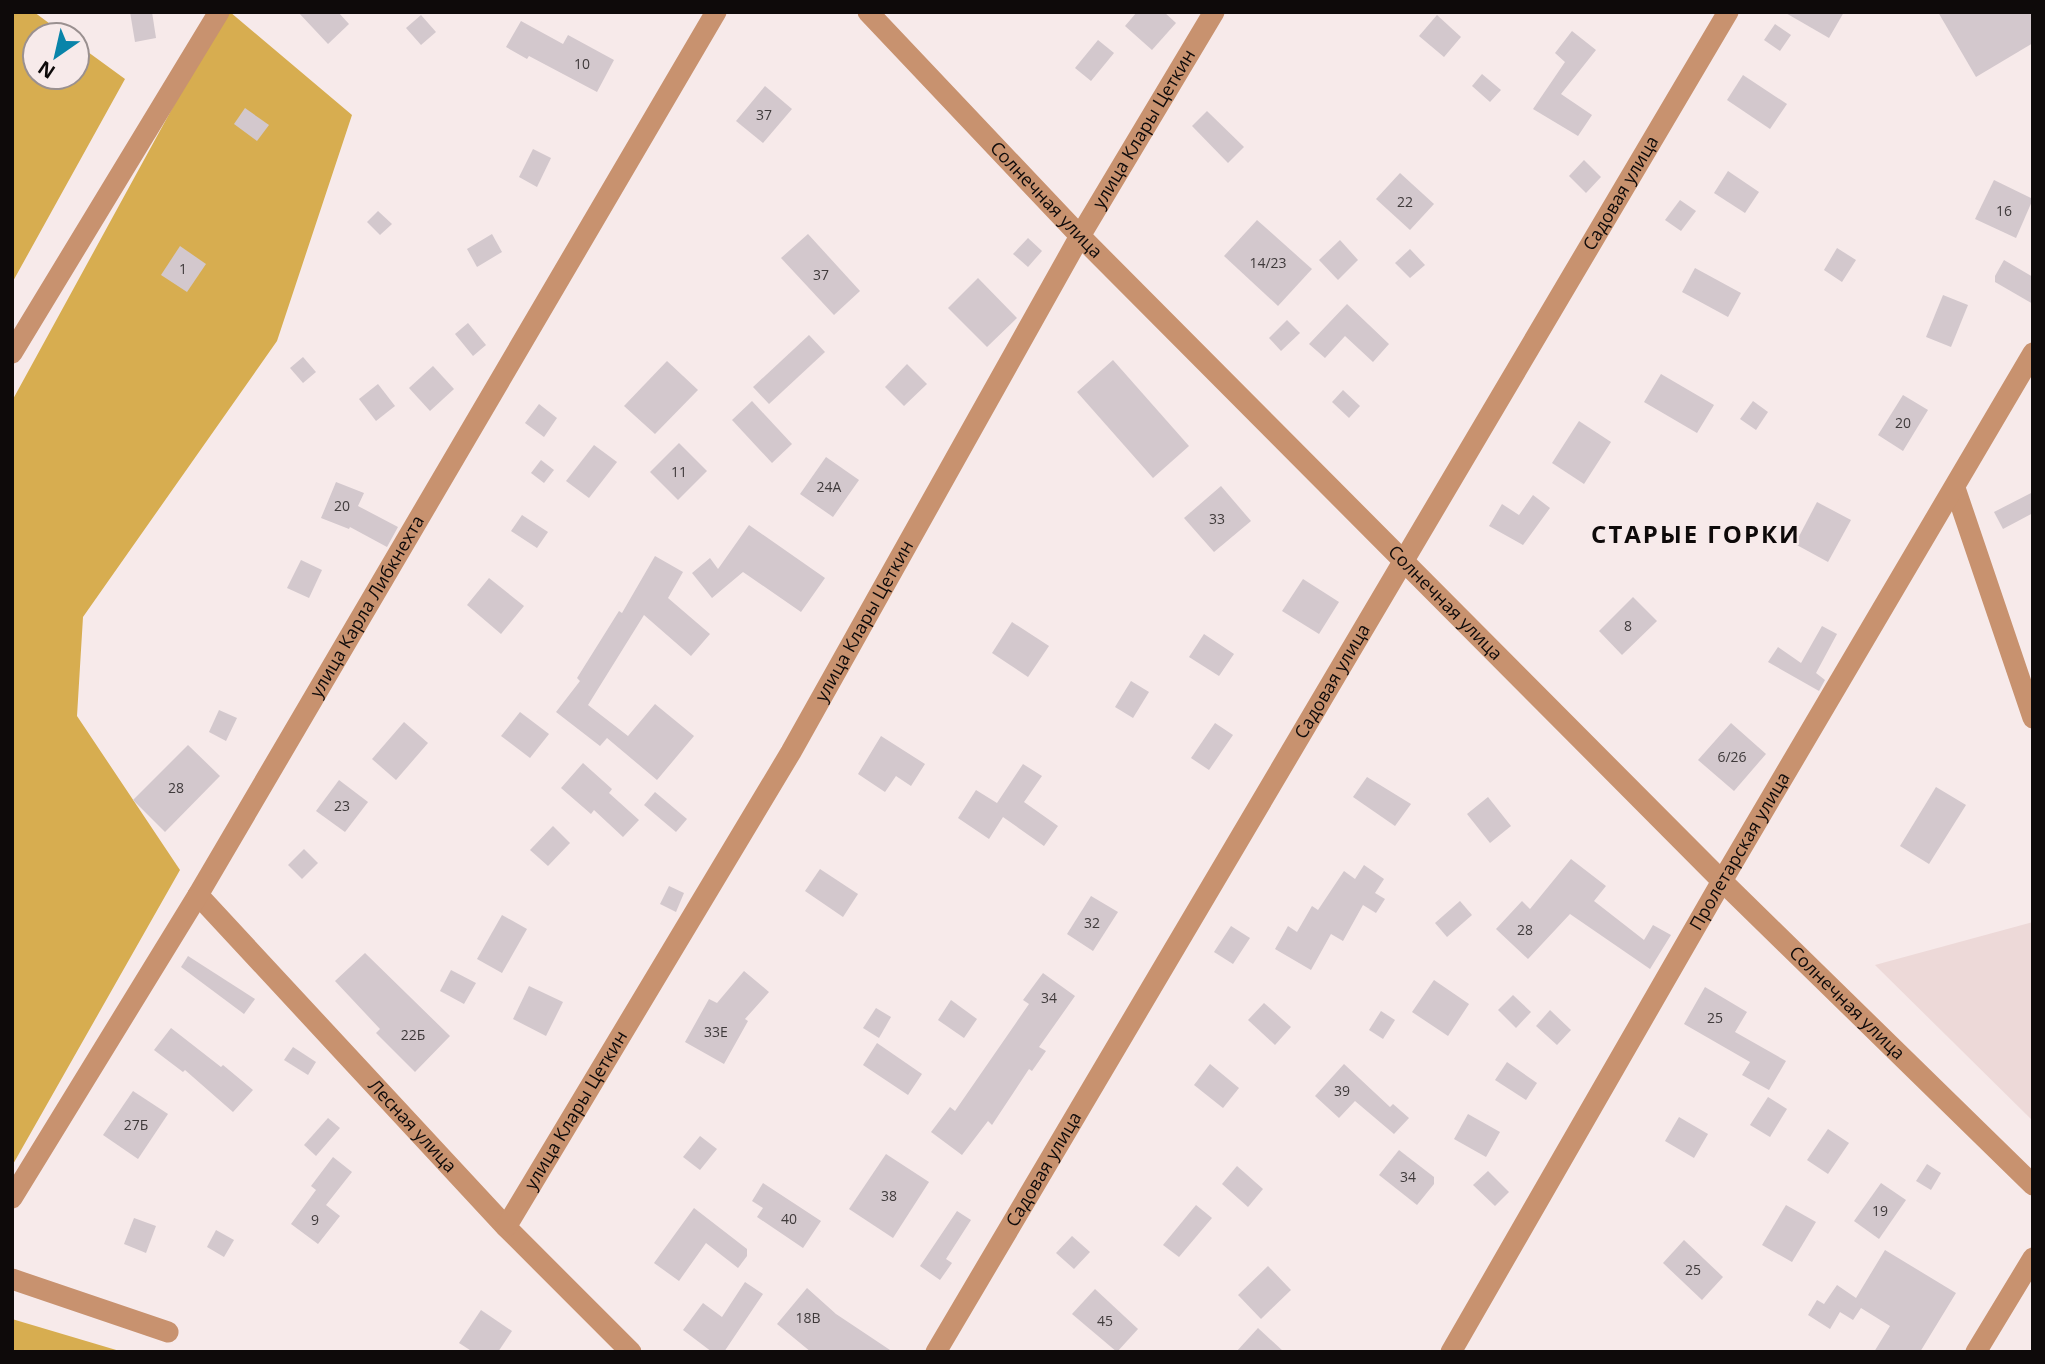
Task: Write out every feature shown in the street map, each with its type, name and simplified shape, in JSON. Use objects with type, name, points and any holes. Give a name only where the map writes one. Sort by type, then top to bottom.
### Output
[{"type":"street","points":[[12,353],[219,12]]},
{"type":"street","name":"улица Карла Либкнехта","points":[[12,1198],[198,895],[716,12]]},
{"type":"street","name":"Солнечная улица","points":[[868,12],[1080,236],[1722,881],[2033,1185]]},
{"type":"street","name":"улица Клары Цеткин","points":[[506,1227],[791,752],[1080,236],[1214,12]]},
{"type":"street","name":"Садовая улица","points":[[936,1352],[1406,561],[1728,12]]},
{"type":"street","name":"Пролетарская улица","points":[[1451,1352],[1722,881],[2033,353]]},
{"type":"street","points":[[1955,488],[2033,718]]},
{"type":"street","name":"Лесная улица","points":[[198,895],[506,1227],[631,1352]]},
{"type":"street","points":[[1976,1352],[2033,1258]]},
{"type":"street","points":[[12,1279],[168,1332]]},
{"type":"shaded area","points":[[12,12],[34,12],[46,21],[21,21],[21,91],[91,91],[91,54],[125,79],[12,283]]},
{"type":"shaded area","points":[[225,12],[230,12],[352,115],[277,341],[83,617],[77,716],[180,870],[12,1166],[12,401]]},
{"type":"shaded area","points":[[2033,922],[2033,1121],[1875,965]]},
{"type":"shaded area","points":[[12,1319],[123,1352],[12,1352]]},
{"type":"building","points":[[130,12],[152,12],[156,38],[135,42]]},
{"type":"building","points":[[298,12],[338,12],[349,24],[328,44]]},
{"type":"building","points":[[1137,12],[1164,12],[1176,23],[1152,50],[1125,26]]},
{"type":"building","points":[[1784,12],[1844,12],[1829,38]]},
{"type":"building","points":[[1938,12],[2033,12],[2033,43],[1976,77]]},
{"type":"building","points":[[421,15],[436,32],[421,45],[406,28]]},
{"type":"building","points":[[1437,15],[1461,37],[1444,57],[1419,36]]},
{"type":"building","points":[[521,21],[563,44],[568,35],[614,60],[597,92],[529,56],[527,59],[506,47]]},
{"type":"building","points":[[1775,24],[1791,35],[1780,51],[1764,40]]},
{"type":"building","points":[[1572,31],[1596,50],[1561,94],[1592,115],[1578,136],[1533,109],[1565,62],[1555,53]]},
{"type":"building","points":[[1098,40],[1114,53],[1091,81],[1075,68]]},
{"type":"building","points":[[1482,74],[1501,90],[1490,102],[1472,86]]},
{"type":"building","points":[[1743,75],[1787,104],[1770,129],[1727,100]]},
{"type":"building","points":[[765,86],[792,109],[763,143],[736,121]]},
{"type":"building","points":[[245,108],[269,125],[257,141],[234,124]]},
{"type":"building","points":[[1207,111],[1244,147],[1228,163],[1192,126]]},
{"type":"building","points":[[533,149],[551,158],[537,187],[519,177]]},
{"type":"building","points":[[1584,160],[1601,177],[1586,193],[1569,176]]},
{"type":"building","points":[[1728,171],[1759,192],[1745,213],[1714,193]]},
{"type":"building","points":[[1400,173],[1434,204],[1410,230],[1376,199]]},
{"type":"building","points":[[1994,180],[2033,199],[2016,238],[1975,219]]},
{"type":"building","points":[[1680,200],[1696,211],[1681,231],[1665,220]]},
{"type":"building","points":[[378,211],[392,224],[380,235],[367,222]]},
{"type":"building","points":[[1257,220],[1312,269],[1278,306],[1224,256]]},
{"type":"building","points":[[492,234],[502,252],[477,267],[467,249]]},
{"type":"building","points":[[808,234],[860,291],[834,315],[781,258]]},
{"type":"building","points":[[1028,238],[1042,251],[1028,267],[1013,254]]},
{"type":"building","points":[[1340,240],[1358,260],[1338,280],[1319,260]]},
{"type":"building","points":[[180,246],[206,264],[187,292],[161,275]]},
{"type":"building","points":[[1837,248],[1856,260],[1842,282],[1824,270]]},
{"type":"building","points":[[1410,249],[1425,265],[1410,278],[1395,263]]},
{"type":"building","points":[[2004,260],[2033,277],[2033,304],[1995,282],[1995,276]]},
{"type":"building","points":[[1695,268],[1741,293],[1728,317],[1682,292]]},
{"type":"building","points":[[978,278],[1017,318],[987,347],[948,308]]},
{"type":"building","points":[[1943,295],[1968,305],[1951,347],[1926,337]]},
{"type":"building","points":[[1347,304],[1389,344],[1373,362],[1345,336],[1325,358],[1309,344]]},
{"type":"building","points":[[1287,320],[1300,333],[1281,351],[1269,338]]},
{"type":"building","points":[[468,323],[486,345],[473,356],[455,334]]},
{"type":"building","points":[[809,335],[825,352],[769,404],[753,387]]},
{"type":"building","points":[[303,357],[316,372],[303,383],[290,368]]},
{"type":"building","points":[[1113,360],[1189,446],[1153,478],[1077,392]]},
{"type":"building","points":[[667,361],[698,390],[655,434],[624,406]]},
{"type":"building","points":[[907,364],[927,384],[904,406],[885,387]]},
{"type":"building","points":[[433,366],[454,389],[430,411],[409,388]]},
{"type":"building","points":[[1661,374],[1714,405],[1697,433],[1644,402]]},
{"type":"building","points":[[378,384],[395,406],[376,421],[359,399]]},
{"type":"building","points":[[1343,390],[1360,406],[1349,418],[1332,402]]},
{"type":"building","points":[[1903,395],[1928,410],[1903,451],[1878,435]]},
{"type":"building","points":[[752,401],[792,444],[772,463],[732,420]]},
{"type":"building","points":[[1753,401],[1768,412],[1756,430],[1740,419]]},
{"type":"building","points":[[539,404],[557,418],[544,437],[525,423]]},
{"type":"building","points":[[1579,421],[1611,442],[1584,484],[1552,463]]},
{"type":"building","points":[[679,443],[707,471],[678,500],[650,472]]},
{"type":"building","points":[[594,445],[617,462],[589,498],[566,481]]},
{"type":"building","points":[[826,457],[859,480],[833,517],[800,494]]},
{"type":"building","points":[[541,460],[554,470],[544,483],[531,473]]},
{"type":"building","points":[[336,482],[364,493],[358,506],[398,527],[387,547],[350,527],[349,529],[321,518]]},
{"type":"building","points":[[1221,486],[1251,521],[1214,552],[1184,518]]},
{"type":"building","points":[[2033,492],[2033,513],[2003,529],[1994,512]]},
{"type":"building","points":[[1533,495],[1550,508],[1523,545],[1489,526],[1502,504],[1519,515]]},
{"type":"building","points":[[1817,502],[1851,520],[1828,562],[1795,544]]},
{"type":"building","points":[[522,515],[548,532],[537,548],[511,531]]},
{"type":"building","points":[[749,525],[825,578],[801,612],[743,572],[712,598],[692,573],[710,558],[718,569]]},
{"type":"building","points":[[655,556],[683,572],[668,598],[710,634],[691,656],[644,615],[588,705],[628,736],[655,704],[694,736],[657,780],[607,738],[600,746],[556,712],[580,681],[577,678],[619,611],[622,613]]},
{"type":"building","points":[[301,560],[322,570],[309,598],[287,588]]},
{"type":"building","points":[[489,578],[524,606],[501,634],[467,605]]},
{"type":"building","points":[[1303,579],[1339,602],[1319,634],[1282,611]]},
{"type":"building","points":[[1633,597],[1657,621],[1622,655],[1599,631]]},
{"type":"building","points":[[1012,622],[1049,646],[1028,677],[992,653]]},
{"type":"building","points":[[1822,626],[1837,634],[1816,673],[1825,680],[1819,691],[1768,662],[1778,647],[1801,663]]},
{"type":"building","points":[[1204,634],[1234,654],[1219,676],[1189,657]]},
{"type":"building","points":[[1131,681],[1149,692],[1133,718],[1115,707]]},
{"type":"building","points":[[219,710],[237,718],[226,741],[209,732]]},
{"type":"building","points":[[520,712],[549,734],[530,758],[501,736]]},
{"type":"building","points":[[404,722],[428,743],[396,780],[372,759]]},
{"type":"building","points":[[1215,723],[1233,735],[1209,770],[1191,758]]},
{"type":"building","points":[[1731,723],[1766,754],[1734,791],[1698,760]]},
{"type":"building","points":[[881,736],[925,764],[911,786],[896,776],[885,792],[858,774]]},
{"type":"building","points":[[188,745],[220,776],[165,832],[133,800]]},
{"type":"building","points":[[583,763],[612,789],[609,793],[639,820],[623,837],[594,810],[591,814],[561,788]]},
{"type":"building","points":[[1023,764],[1042,776],[1024,802],[1058,826],[1044,846],[1003,817],[989,839],[958,818],[976,790],[997,803]]},
{"type":"building","points":[[1367,777],[1411,804],[1395,826],[1353,797]]},
{"type":"building","points":[[339,780],[368,802],[345,832],[316,811]]},
{"type":"building","points":[[1936,787],[1966,805],[1929,864],[1900,846]]},
{"type":"building","points":[[655,792],[687,819],[676,832],[644,805]]},
{"type":"building","points":[[1488,797],[1511,826],[1490,843],[1467,814]]},
{"type":"building","points":[[553,826],[570,843],[548,866],[530,850]]},
{"type":"building","points":[[304,849],[318,863],[302,879],[288,865]]},
{"type":"building","points":[[1571,859],[1606,886],[1594,901],[1644,940],[1653,925],[1671,935],[1650,969],[1570,914],[1528,959],[1496,929],[1522,901],[1530,909]]},
{"type":"building","points":[[1364,865],[1384,879],[1375,893],[1385,899],[1376,913],[1363,905],[1343,941],[1331,934],[1311,970],[1275,949],[1288,926],[1297,932],[1312,906],[1318,910],[1344,871],[1355,879]]},
{"type":"building","points":[[820,869],[858,894],[843,917],[805,891]]},
{"type":"building","points":[[669,886],[684,893],[676,912],[660,904]]},
{"type":"building","points":[[1091,896],[1118,912],[1093,951],[1067,934]]},
{"type":"building","points":[[1460,901],[1472,915],[1447,937],[1435,923]]},
{"type":"building","points":[[502,915],[527,929],[502,973],[477,959]]},
{"type":"building","points":[[1231,926],[1250,938],[1233,964],[1214,952]]},
{"type":"building","points":[[365,953],[450,1036],[415,1072],[376,1033],[380,1029],[335,981]]},
{"type":"building","points":[[188,956],[255,999],[244,1014],[181,967]]},
{"type":"building","points":[[451,970],[476,983],[464,1004],[440,991]]},
{"type":"building","points":[[744,971],[769,992],[745,1019],[748,1021],[724,1064],[685,1042],[709,999],[717,1003]]},
{"type":"building","points":[[1043,973],[1075,996],[1039,1047],[1046,1051],[1032,1071],[1029,1069],[992,1125],[988,1121],[962,1155],[931,1132],[950,1107],[955,1111],[1029,1004],[1023,1000]]},
{"type":"building","points":[[1434,980],[1469,1004],[1448,1036],[1412,1012]]},
{"type":"building","points":[[529,986],[563,1002],[546,1036],[513,1019]]},
{"type":"building","points":[[1705,987],[1747,1012],[1735,1032],[1786,1061],[1769,1090],[1742,1075],[1750,1062],[1684,1024]]},
{"type":"building","points":[[1513,995],[1531,1012],[1516,1028],[1498,1010]]},
{"type":"building","points":[[951,1000],[977,1019],[964,1038],[938,1020]]},
{"type":"building","points":[[1264,1003],[1291,1027],[1275,1045],[1248,1020]]},
{"type":"building","points":[[876,1008],[891,1017],[879,1038],[863,1028]]},
{"type":"building","points":[[1550,1010],[1571,1030],[1557,1045],[1536,1026]]},
{"type":"building","points":[[1381,1011],[1395,1020],[1383,1039],[1369,1030]]},
{"type":"building","points":[[171,1028],[253,1090],[233,1112],[185,1070],[183,1072],[154,1050]]},
{"type":"building","points":[[877,1043],[922,1074],[908,1095],[863,1065]]},
{"type":"building","points":[[293,1047],[316,1062],[308,1075],[284,1060]]},
{"type":"building","points":[[1507,1062],[1537,1083],[1526,1100],[1495,1080]]},
{"type":"building","points":[[1210,1064],[1239,1088],[1223,1108],[1194,1085]]},
{"type":"building","points":[[1344,1064],[1390,1107],[1393,1104],[1409,1118],[1394,1134],[1355,1101],[1339,1118],[1315,1096]]},
{"type":"building","points":[[133,1091],[168,1114],[138,1159],[103,1135]]},
{"type":"building","points":[[1768,1097],[1787,1109],[1770,1137],[1750,1125]]},
{"type":"building","points":[[1468,1114],[1500,1132],[1486,1157],[1454,1139]]},
{"type":"building","points":[[1679,1117],[1708,1134],[1694,1158],[1665,1141]]},
{"type":"building","points":[[328,1118],[340,1128],[316,1156],[304,1145]]},
{"type":"building","points":[[1828,1129],[1849,1143],[1828,1174],[1807,1160]]},
{"type":"building","points":[[700,1136],[717,1149],[700,1170],[683,1157]]},
{"type":"building","points":[[1399,1150],[1434,1177],[1434,1184],[1417,1205],[1379,1175]]},
{"type":"building","points":[[886,1154],[929,1182],[893,1238],[849,1209]]},
{"type":"building","points":[[333,1157],[352,1172],[326,1205],[340,1216],[318,1244],[291,1224],[316,1190],[311,1186]]},
{"type":"building","points":[[1927,1164],[1941,1173],[1931,1190],[1916,1181]]},
{"type":"building","points":[[1237,1166],[1263,1189],[1248,1207],[1222,1184]]},
{"type":"building","points":[[1488,1171],[1509,1192],[1495,1206],[1473,1185]]},
{"type":"building","points":[[763,1183],[821,1221],[803,1248],[757,1217],[763,1208],[752,1201]]},
{"type":"building","points":[[1881,1183],[1906,1200],[1879,1239],[1854,1221]]},
{"type":"building","points":[[1196,1205],[1212,1218],[1179,1257],[1163,1245]]},
{"type":"building","points":[[1786,1205],[1816,1222],[1792,1262],[1762,1245]]},
{"type":"building","points":[[694,1208],[747,1249],[747,1256],[738,1268],[706,1243],[679,1281],[654,1263]]},
{"type":"building","points":[[957,1211],[971,1220],[946,1259],[952,1263],[940,1280],[920,1266]]},
{"type":"building","points":[[134,1218],[156,1226],[146,1253],[124,1244]]},
{"type":"building","points":[[216,1230],[234,1240],[224,1257],[207,1247]]},
{"type":"building","points":[[1072,1236],[1090,1252],[1074,1269],[1056,1253]]},
{"type":"building","points":[[1684,1240],[1723,1277],[1702,1300],[1663,1263]]},
{"type":"building","points":[[1885,1250],[1956,1293],[1920,1352],[1874,1352],[1890,1326],[1861,1308],[1853,1320],[1840,1312],[1830,1329],[1808,1315],[1817,1300],[1824,1304],[1837,1285],[1856,1298]]},
{"type":"building","points":[[1268,1266],[1291,1290],[1261,1319],[1238,1295]]},
{"type":"building","points":[[745,1282],[763,1294],[724,1352],[712,1352],[683,1330],[703,1303],[722,1317]]},
{"type":"building","points":[[807,1288],[836,1314],[893,1352],[811,1352],[777,1324]]},
{"type":"building","points":[[1095,1289],[1138,1329],[1117,1352],[1072,1314]]},
{"type":"building","points":[[481,1310],[512,1331],[498,1352],[473,1352],[459,1343]]},
{"type":"building","points":[[1258,1328],[1284,1352],[1236,1352]]},
{"type":"district","name":"СТАРЫЕ ГОРКИ","points":[[1696,535]]}]
